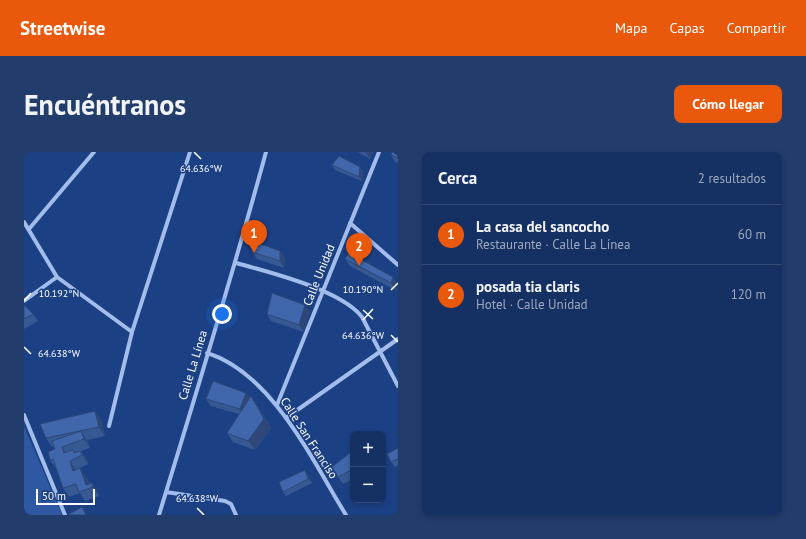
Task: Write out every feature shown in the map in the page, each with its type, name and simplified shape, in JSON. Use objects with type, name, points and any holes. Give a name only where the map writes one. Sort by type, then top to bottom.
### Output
[{"type":"street","points":[[29,229],[94,152]]},
{"type":"street","points":[[109,426],[132,332],[190,152]]},
{"type":"street","name":"Calle La Línea","points":[[160,515],[207,354],[236,263],[266,152]]},
{"type":"street","name":"Calle Unidad","points":[[277,405],[379,152]]},
{"type":"street","points":[[24,222],[57,277],[132,332]]},
{"type":"street","points":[[350,223],[398,265]]},
{"type":"street","points":[[236,263],[281,276],[323,292],[357,311],[362,317],[398,386]]},
{"type":"street","points":[[24,301],[57,277]]},
{"type":"street","points":[[286,418],[398,340]]},
{"type":"street","name":"Calle San Franciso","points":[[207,354],[238,367],[277,405],[346,515]]},
{"type":"street","points":[[24,415],[64,515]]},
{"type":"street","points":[[166,492],[225,501],[231,504],[236,515]]},
{"type":"shaded area","points":[[24,426],[62,515],[24,515]]},
{"type":"building","points":[[392,152],[398,152],[398,158],[391,155]]},
{"type":"building","points":[[339,156],[360,167],[359,177],[332,165]]},
{"type":"building","points":[[255,242],[280,251],[280,261],[252,252]]},
{"type":"building","points":[[349,253],[393,277],[391,283],[345,259]]},
{"type":"building","points":[[272,293],[305,305],[299,325],[267,314]]},
{"type":"building","points":[[24,305],[33,314],[24,319]]},
{"type":"building","points":[[213,381],[246,393],[240,409],[206,399]]},
{"type":"building","points":[[251,396],[264,419],[248,441],[227,433]]},
{"type":"building","points":[[95,411],[99,427],[46,438],[40,424]]},
{"type":"building","points":[[81,431],[84,439],[62,447],[64,453],[73,450],[74,453],[80,451],[82,455],[70,461],[73,471],[80,468],[86,485],[92,483],[93,487],[79,492],[76,484],[63,488],[53,459],[50,460],[48,452],[55,449],[52,441]]},
{"type":"building","points":[[398,448],[398,459],[391,462],[387,454]]},
{"type":"building","points":[[350,453],[350,471],[338,477],[332,467]]},
{"type":"building","points":[[305,470],[308,479],[283,492],[279,482]]},
{"type":"building","points":[[82,507],[86,515],[69,515],[69,514]]},
{"type":"place","name":"La casa del sancocho","points":[[254,253]]},
{"type":"place","name":"posada tia claris","points":[[359,266]]}]
